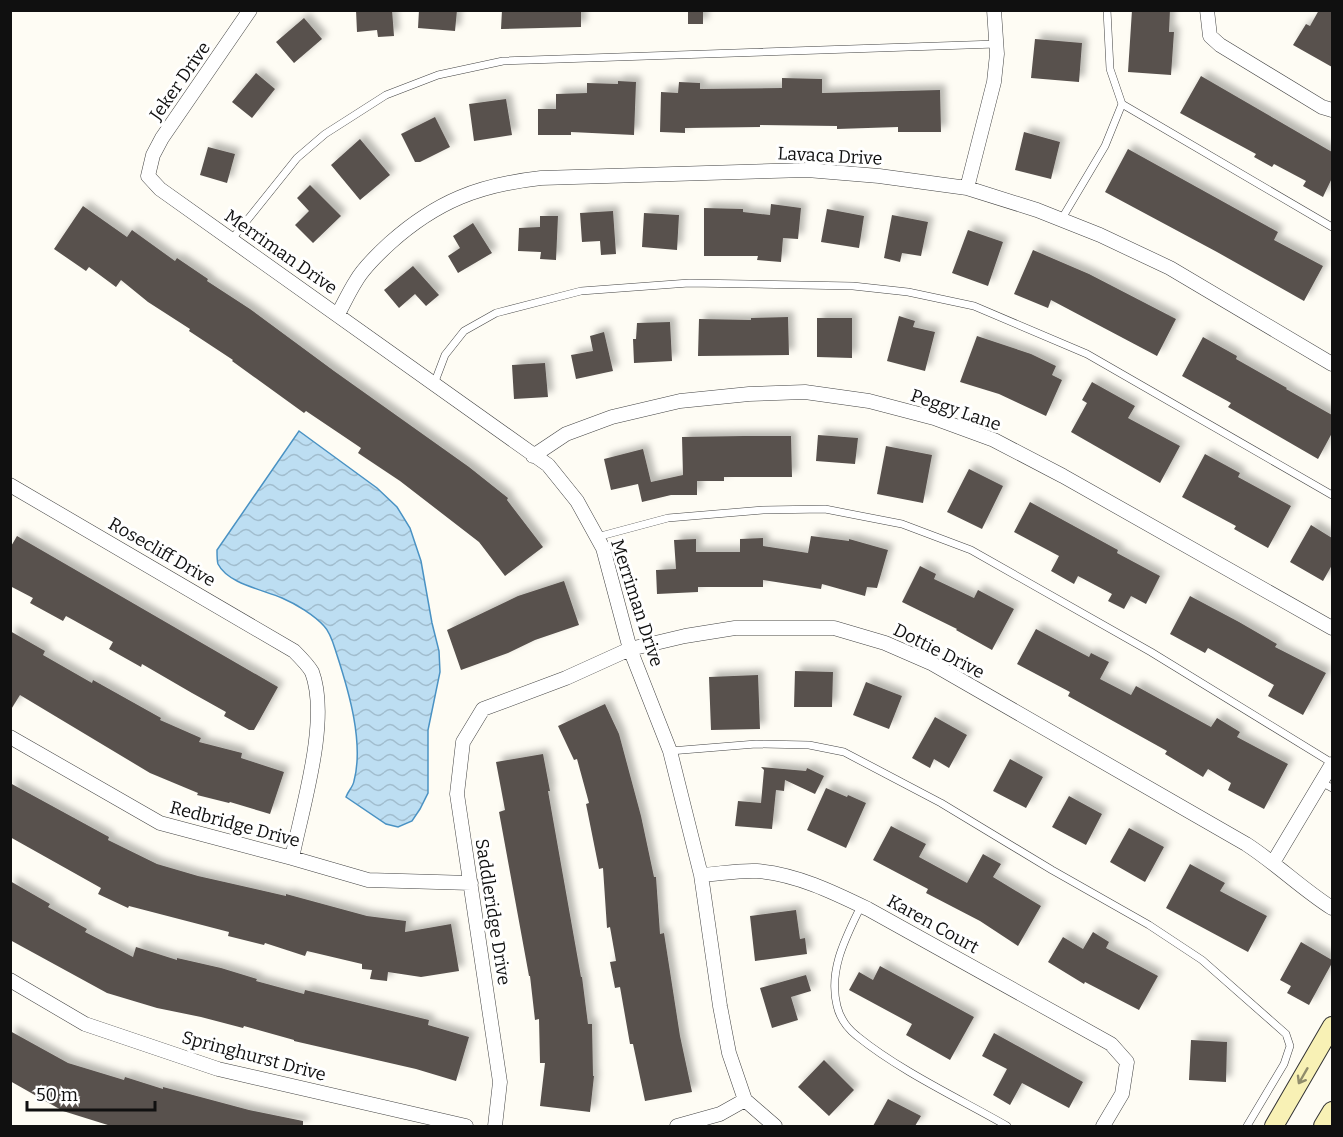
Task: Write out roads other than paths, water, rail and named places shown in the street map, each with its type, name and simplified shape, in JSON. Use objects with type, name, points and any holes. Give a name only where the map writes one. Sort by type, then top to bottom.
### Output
[{"type":"main road","points":[[1274,1126],[1332,1026]]},
{"type":"main road","points":[[1323,1126],[1332,1111]]},
{"type":"street","name":"Jeker Drive","points":[[148,176],[153,155],[162,138],[250,10]]},
{"type":"street","points":[[967,188],[994,82],[996,44],[994,10]]},
{"type":"street","points":[[1207,10],[1210,36],[1220,45],[1322,107],[1332,110]]},
{"type":"street","name":"Lavaca Drive","points":[[338,314],[357,280],[380,252],[410,225],[434,209],[471,192],[508,182],[541,178],[807,170],[879,176],[967,188],[1100,234],[1170,267],[1332,364]]},
{"type":"street","name":"Merriman Drive","points":[[148,176],[160,189],[548,465],[577,501],[603,548],[630,649],[670,751],[700,875],[727,1041],[745,1100]]},
{"type":"street","name":"Peggy Lane","points":[[533,456],[566,434],[612,417],[680,401],[749,394],[805,392],[869,401],[934,418],[994,440],[1063,476],[1332,628]]},
{"type":"street","name":"Rosecliff Drive","points":[[10,485],[294,651],[311,671],[319,708],[314,754],[292,858]]},
{"type":"street","name":"Dottie Drive","points":[[483,709],[566,678],[630,649],[685,636],[725,630],[788,627],[834,628],[885,643],[932,663],[1274,861],[1310,894],[1332,908]]},
{"type":"street","name":"Saddleridge Drive","points":[[483,709],[463,742],[457,794],[501,1082],[495,1126]]},
{"type":"street","name":"Redbridge Drive","points":[[10,737],[160,823],[368,880],[471,883]]},
{"type":"street","points":[[1274,861],[1327,785],[1332,763]]},
{"type":"street","name":"Karen Court","points":[[700,875],[756,871],[789,877],[829,891],[861,906],[1111,1044],[1127,1062],[1122,1094],[1103,1126]]},
{"type":"street","name":"Springhurst Drive","points":[[10,980],[85,1024],[218,1069],[465,1126]]},
{"type":"street","points":[[676,1126],[720,1114],[745,1100],[776,1126]]},
{"type":"lane","points":[[1107,10],[1110,69],[1122,104],[1332,227]]},
{"type":"lane","points":[[232,239],[297,158],[325,134],[386,95],[438,75],[503,61],[996,44]]},
{"type":"lane","points":[[1061,220],[1105,146],[1122,104]]},
{"type":"lane","points":[[434,384],[446,355],[464,331],[496,313],[581,291],[689,284],[853,286],[908,292],[975,306],[1087,354],[1332,495]]},
{"type":"lane","points":[[597,537],[668,518],[764,510],[825,509],[902,524],[971,550],[1151,652],[1332,763]]},
{"type":"lane","points":[[670,751],[766,744],[808,745],[844,752],[941,803],[1149,926],[1202,960],[1286,1034],[1290,1046],[1284,1064],[1247,1126]]},
{"type":"lane","points":[[861,906],[848,932],[836,966],[837,1007],[845,1023],[856,1036],[888,1058],[1007,1126]]},
{"type":"water","points":[[299,431],[377,488],[397,507],[410,528],[421,561],[439,651],[440,672],[428,730],[428,793],[412,821],[398,827],[386,824],[346,797],[353,783],[357,766],[356,734],[346,685],[326,629],[315,618],[293,603],[247,586],[230,577],[218,563],[217,550]]}]
